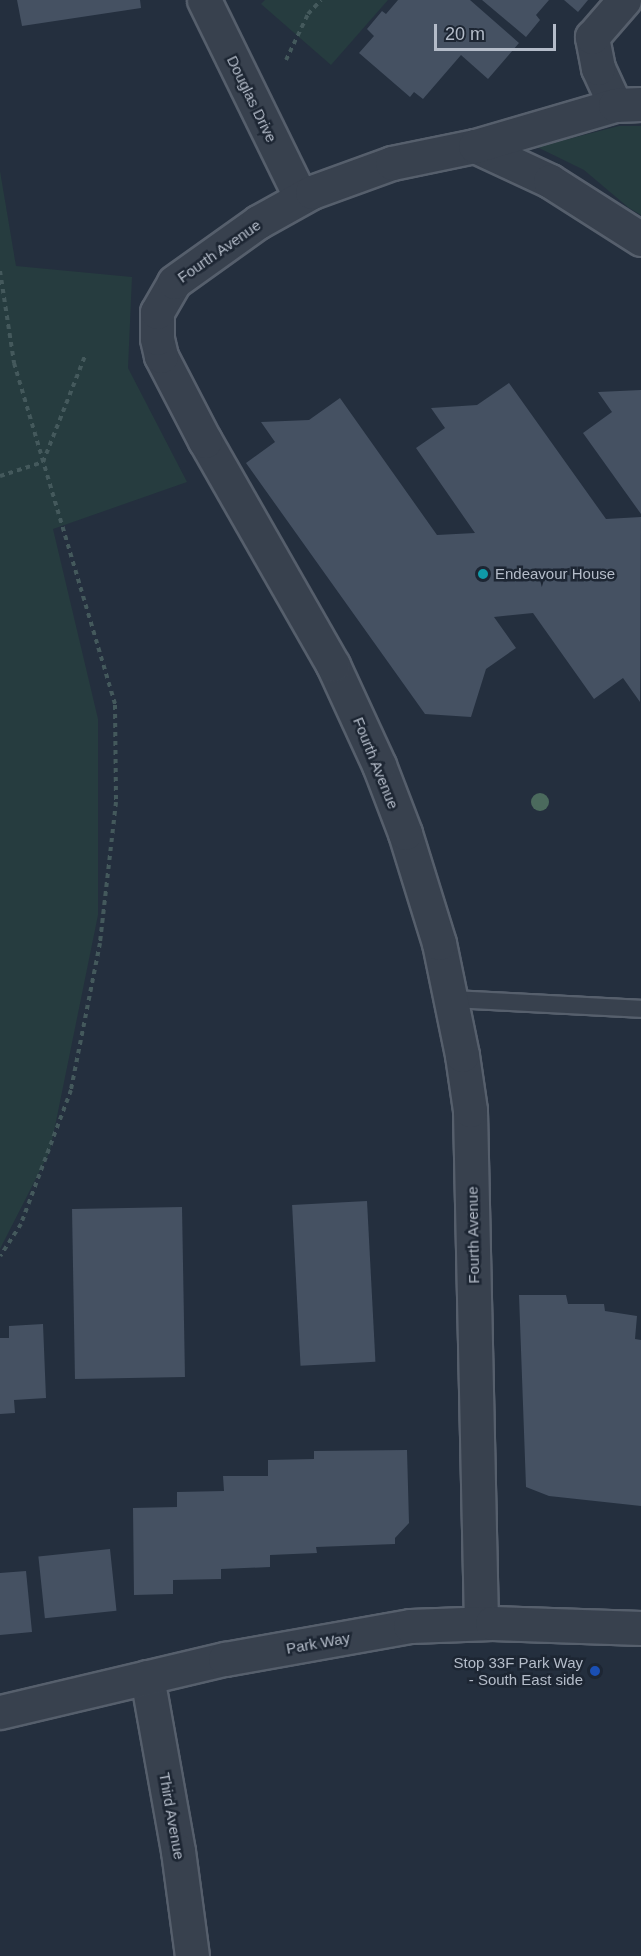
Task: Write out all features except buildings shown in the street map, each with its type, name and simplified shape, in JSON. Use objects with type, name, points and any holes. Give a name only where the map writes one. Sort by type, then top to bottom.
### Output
[{"type":"street","name":"Douglas Drive","points":[[204,0],[301,198]]},
{"type":"street","points":[[624,0],[592,37],[598,68],[628,105]]},
{"type":"street","name":"Fourth Avenue","points":[[481,1623],[470,1110],[451,999],[424,892],[379,765],[333,665],[205,441],[161,356],[158,312],[174,282],[258,222],[301,198],[392,163],[475,146],[628,105]]},
{"type":"street","points":[[475,146],[550,181],[641,239]]},
{"type":"street","name":"Park Way","points":[[0,1712],[225,1659],[410,1626],[481,1623],[641,1628]]},
{"type":"street","name":"Third Avenue","points":[[147,1677],[178,1851],[192,1956]]},
{"type":"lane","points":[[451,999],[641,1009]]},
{"type":"path","points":[[286,60],[308,14],[321,0]]},
{"type":"path","points":[[0,271],[14,363],[115,705],[116,802],[100,943],[71,1090],[21,1224],[0,1256]]},
{"type":"path","points":[[0,476],[42,462],[84,356]]},
{"type":"green space","points":[[265,0],[388,0],[331,65],[261,4]]},
{"type":"green space","points":[[619,126],[641,126],[641,215],[629,208],[584,170],[537,147]]},
{"type":"green space","points":[[0,171],[16,266],[132,277],[128,368],[187,482],[53,529],[98,719],[98,915],[50,1151],[0,1249]]},
{"type":"place","name":"Endeavour House","points":[[483,574]]},
{"type":"place","name":"Stop 33F Park Way - South East side","points":[[595,1671]]}]
